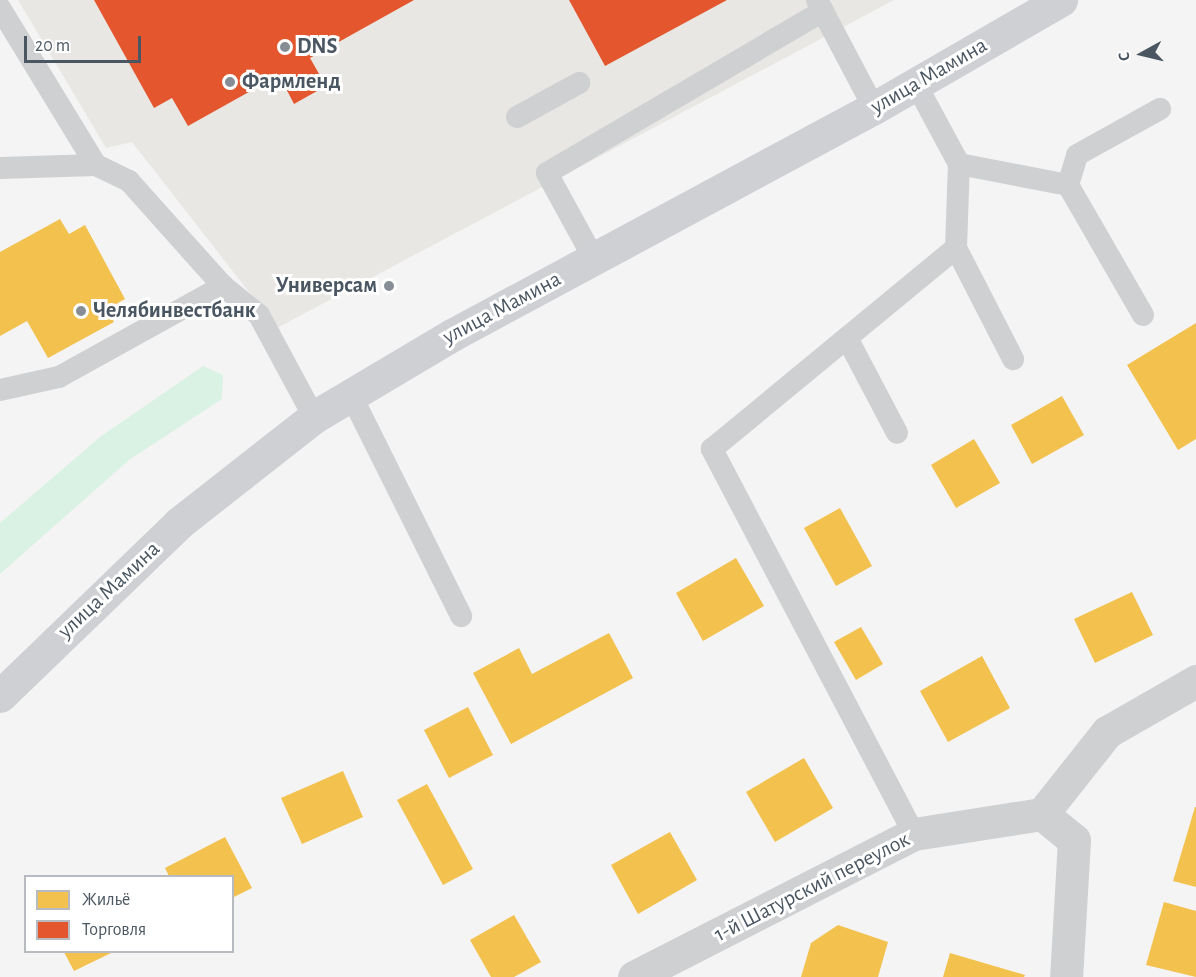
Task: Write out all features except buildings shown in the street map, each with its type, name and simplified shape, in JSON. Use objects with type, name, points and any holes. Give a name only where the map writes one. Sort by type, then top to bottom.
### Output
[{"type":"main road","name":"улица Мамина","points":[[0,696],[179,523],[314,417],[452,335],[874,108],[1061,0]]},
{"type":"street","points":[[1066,977],[1074,840],[1042,814],[1107,732],[1196,681]]},
{"type":"street","name":"1-й Шатурский переулок","points":[[634,977],[914,834],[1042,814]]},
{"type":"lane","points":[[594,259],[547,173],[820,5],[874,108]]},
{"type":"lane","points":[[0,8],[96,165]]},
{"type":"lane","points":[[517,117],[579,83]]},
{"type":"lane","points":[[916,84],[959,164],[956,248],[1013,359]]},
{"type":"lane","points":[[1143,315],[1068,185],[1077,155],[1160,109]]},
{"type":"lane","points":[[959,164],[1068,185]]},
{"type":"lane","points":[[0,168],[96,165],[129,181],[223,286],[259,315],[314,417]]},
{"type":"lane","points":[[914,834],[712,449],[956,248]]},
{"type":"lane","points":[[0,390],[59,377],[223,286]]},
{"type":"lane","points":[[847,338],[897,433]]},
{"type":"lane","points":[[351,395],[460,616]]},
{"type":"shaded area","points":[[18,0],[894,0],[277,328],[132,142],[106,148]]},
{"type":"green space","points":[[203,366],[223,375],[222,399],[129,460],[0,574],[0,523],[100,437]]},
{"type":"place","name":"DNS","points":[[285,47]]},
{"type":"place","name":"Фармленд","points":[[230,82]]},
{"type":"place","name":"Универсам","points":[[389,286]]},
{"type":"place","name":"Челябинвестбанк","points":[[81,311]]}]
